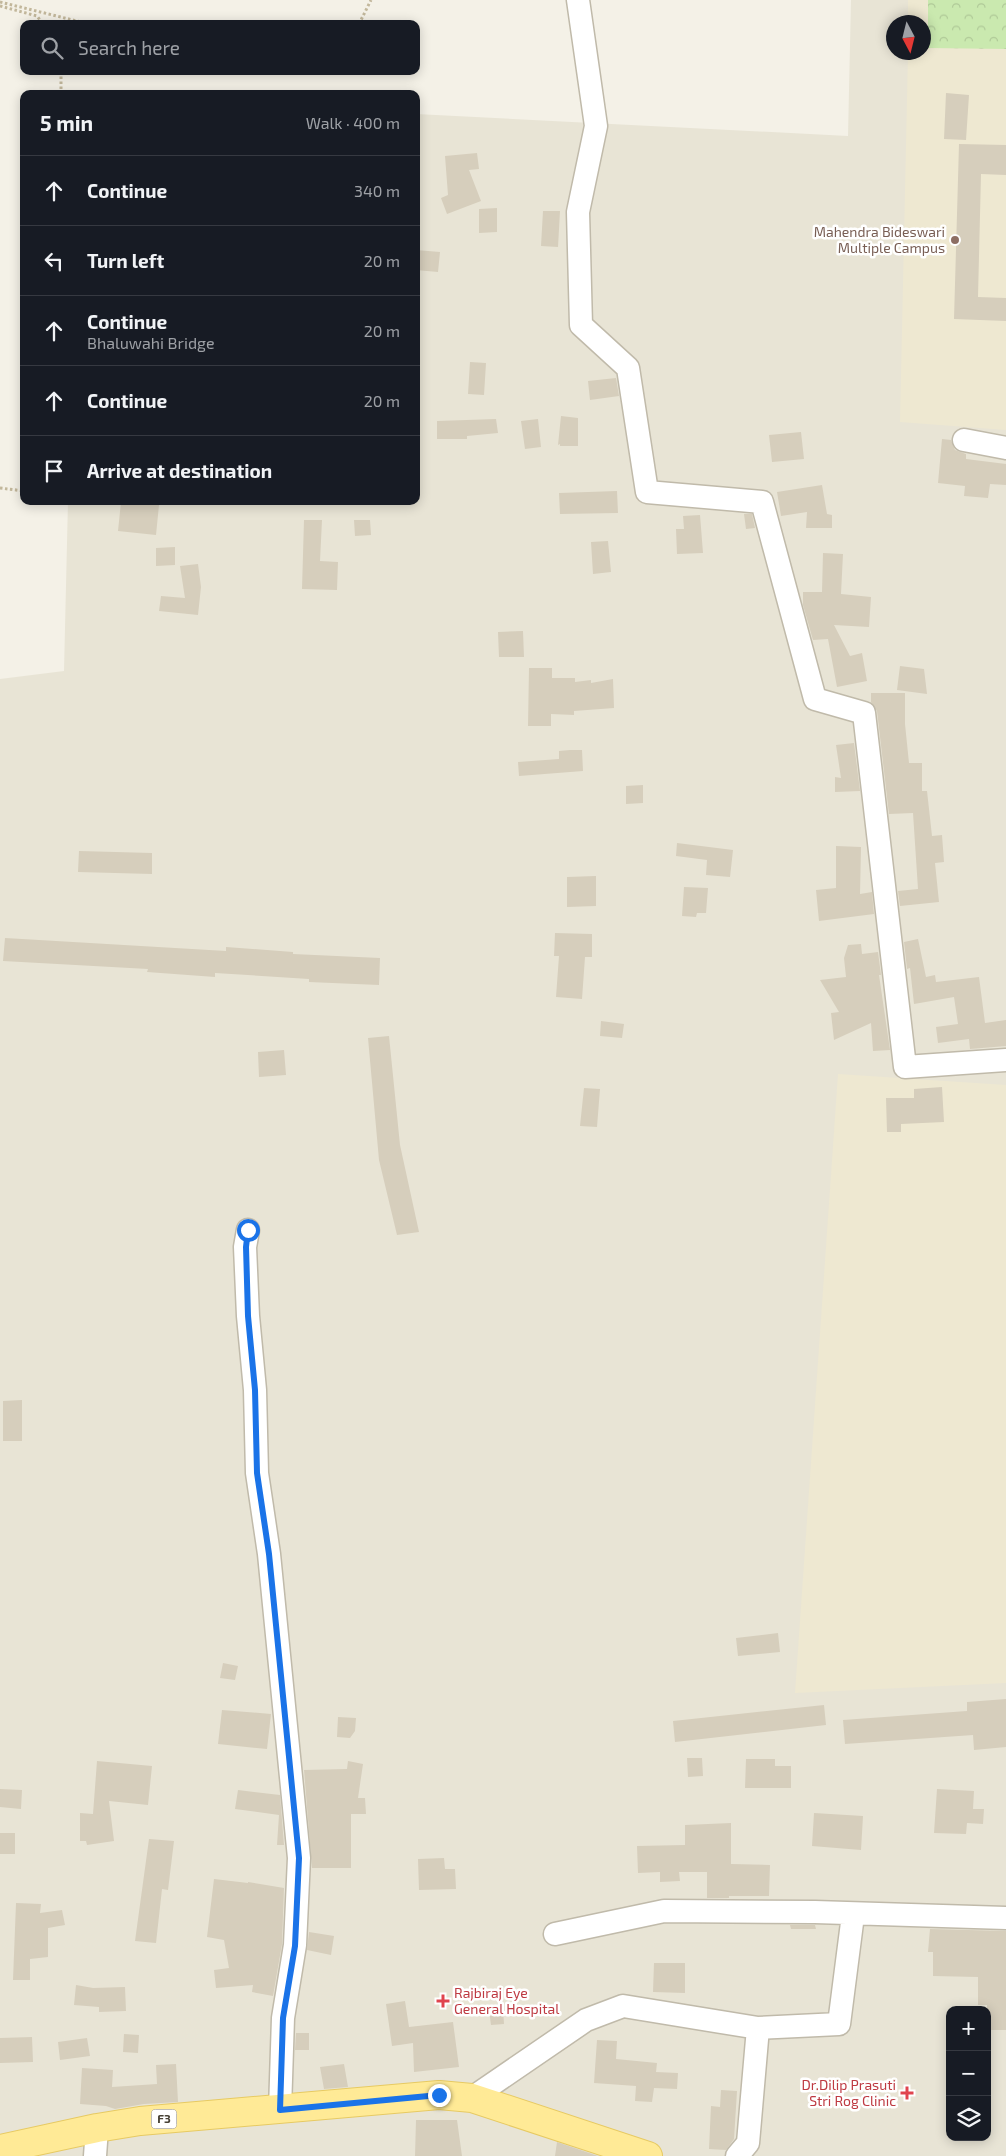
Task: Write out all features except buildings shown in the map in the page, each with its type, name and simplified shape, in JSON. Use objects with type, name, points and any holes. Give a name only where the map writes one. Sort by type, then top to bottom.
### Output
[{"type":"main road","name":"F3","points":[[0,2149],[97,2128],[140,2122],[439,2095],[472,2098],[648,2156]]},
{"type":"street","points":[[578,0],[596,126],[578,212],[581,325],[628,368],[647,492],[762,502],[815,699],[864,714],[905,1067],[1006,1060]]},
{"type":"street","points":[[964,440],[1006,448]]},
{"type":"street","points":[[248,1230],[246,1266],[248,1316],[255,1390],[257,1473],[269,1554],[299,1858],[295,1946],[283,2018],[280,2110]]},
{"type":"street","points":[[555,1934],[664,1911],[815,1912],[853,1915],[1006,1918]]},
{"type":"street","points":[[472,2098],[586,2020],[623,2006],[758,2028],[839,2024],[853,1915]]},
{"type":"street","points":[[737,2156],[748,2143],[758,2028]]},
{"type":"street","points":[[95,2156],[97,2128]]},
{"type":"path","points":[[361,20],[371,0]]},
{"type":"path","points":[[0,2],[73,20]]},
{"type":"path","points":[[0,6],[37,16],[40,20]]},
{"type":"path","points":[[61,75],[61,90]]},
{"type":"path","points":[[0,488],[20,490]]},
{"type":"shaded area","points":[[851,0],[1006,0],[1006,2156],[0,2156],[0,679],[64,671],[68,505],[420,505],[420,114],[848,136]]},
{"type":"shaded area","name":"Mahendra Bideswari Multiple Campus","points":[[908,0],[1006,0],[1006,430],[900,422],[908,60],[931,60],[931,15],[908,15]]},
{"type":"shaded area","points":[[838,1074],[1006,1085],[1006,1683],[795,1693]]},
{"type":"green space","points":[[928,0],[1006,0],[1006,49],[931,48],[931,15],[928,15]]},
{"type":"place","name":"Mahendra Bideswari Multiple Campus","points":[[955,240]]},
{"type":"place","name":"Rajbiraj Eye General Hospital","points":[[443,2001]]},
{"type":"place","name":"Dr.Dilip Prasuti Stri Rog Clinic","points":[[907,2093]]},
{"type":"route","points":[[248,1230],[246,1247],[248,1316],[255,1390],[257,1473],[269,1554],[299,1858],[295,1946],[283,2018],[280,2110],[439,2095]]}]
